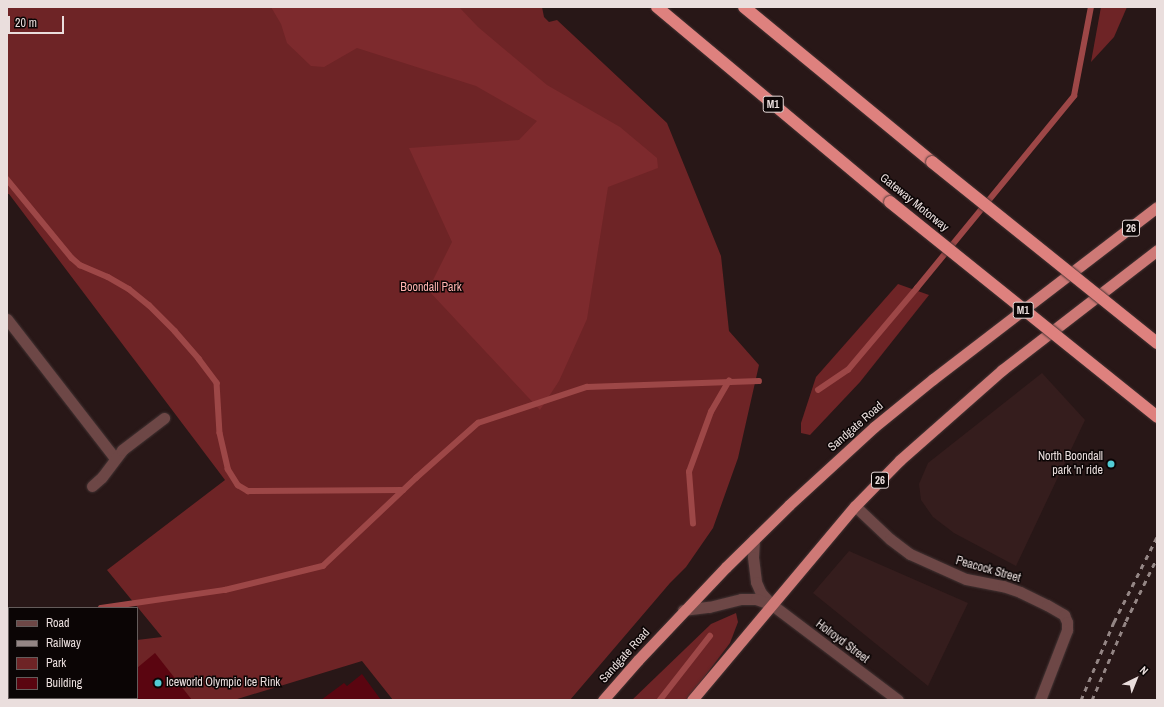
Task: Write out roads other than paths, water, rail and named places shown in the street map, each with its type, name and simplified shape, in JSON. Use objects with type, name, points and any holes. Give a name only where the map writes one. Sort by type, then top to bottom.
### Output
[{"type":"highway","name":"Gateway Motorway","points":[[657,7],[890,202],[1157,417]]},
{"type":"highway","points":[[744,7],[932,162],[1157,343]]},
{"type":"highway","name":"Sandgate Road","points":[[603,700],[683,610],[754,539],[874,427],[933,379],[1157,207]]},
{"type":"highway","name":"26","points":[[692,700],[771,604],[855,506],[905,455],[996,375],[1157,250]]},
{"type":"street","points":[[7,319],[116,458]]},
{"type":"street","points":[[92,486],[102,477],[129,444],[164,418]]},
{"type":"street","name":"Peacock Street","points":[[855,506],[890,540],[910,554],[966,579],[1003,586],[1020,592],[1064,615],[1067,622],[1067,630],[1040,700]]},
{"type":"street","points":[[754,539],[753,557],[756,582],[761,593],[771,604]]},
{"type":"street","points":[[683,610],[709,607],[741,599],[756,599],[771,604]]},
{"type":"street","name":"Holroyd Street","points":[[771,604],[898,700]]},
{"type":"waterway","points":[[818,390],[848,370],[1074,96],[1091,7]]},
{"type":"waterway","points":[[7,179],[72,258],[80,265],[108,277],[129,289],[149,305],[175,331],[199,359],[217,383],[220,433],[228,469],[238,485],[248,491],[403,490]]},
{"type":"waterway","points":[[693,524],[689,472],[711,412],[729,381]]},
{"type":"waterway","points":[[108,607],[225,590],[323,566],[416,478],[478,423],[587,387],[759,381]]},
{"type":"waterway","points":[[660,700],[710,636]]},
{"type":"railway","points":[[1081,700],[1114,622],[1157,537]]},
{"type":"railway","points":[[1092,700],[1126,621],[1157,558]]},
{"type":"place","name":"North Boondall park 'n' ride","points":[[1111,464]]},
{"type":"place","name":"Iceworld Olympic Ice Rink","points":[[158,683]]},
{"type":"park label","name":"Boondall Park","points":[[431,288]]}]
